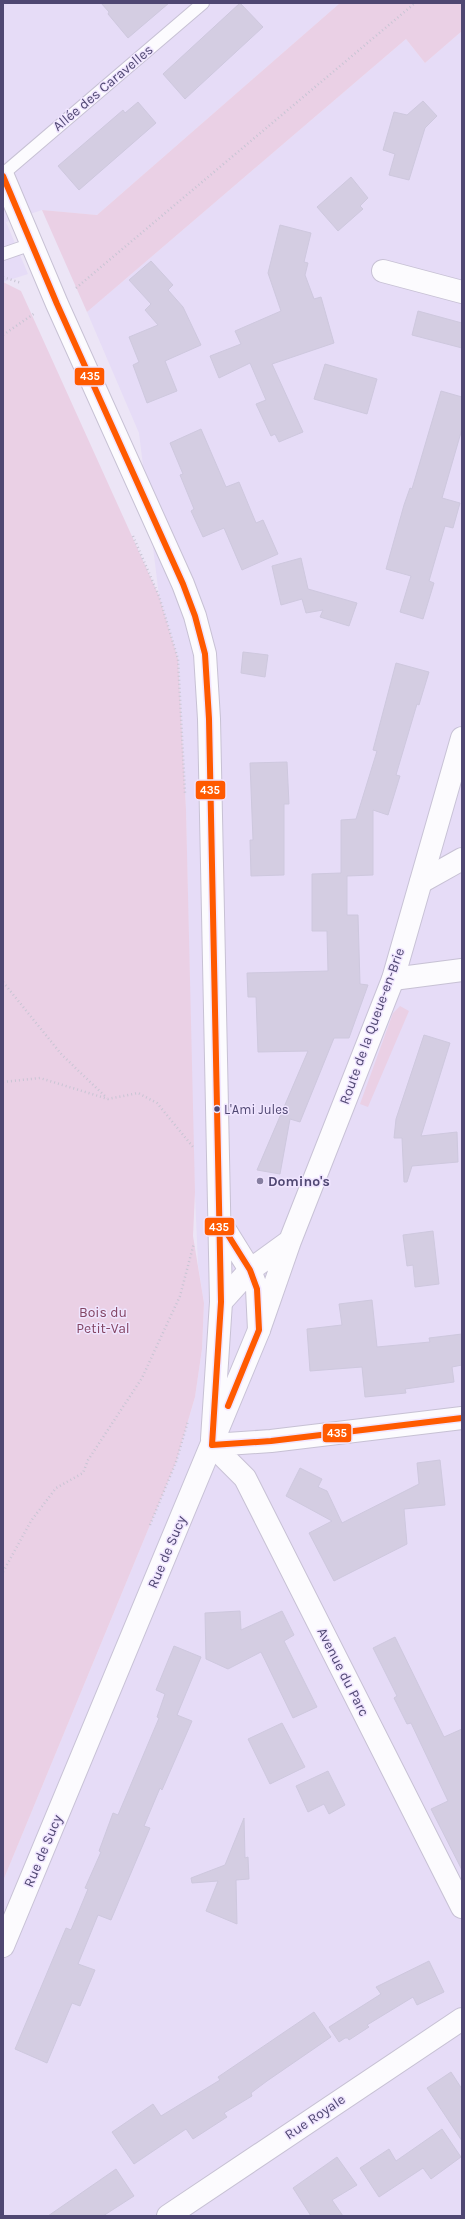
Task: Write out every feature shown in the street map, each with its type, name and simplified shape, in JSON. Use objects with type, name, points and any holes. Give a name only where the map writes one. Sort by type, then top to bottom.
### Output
[{"type":"street","points":[[3,175],[182,584],[195,616],[206,654],[210,719],[221,1302],[212,1445],[271,1441],[462,1418]]},
{"type":"street","points":[[383,271],[462,292]]},
{"type":"street","name":"Route de la Queue-en-Brie","points":[[290,1241],[393,978],[462,738]]},
{"type":"street","points":[[420,882],[462,859]]},
{"type":"street","points":[[393,978],[462,970]]},
{"type":"street","points":[[219,1220],[250,1270],[257,1289],[259,1330]]},
{"type":"street","points":[[221,1302],[250,1270],[290,1241]]},
{"type":"street","name":"Rue de Sucy","points":[[3,1946],[259,1330],[290,1241]]},
{"type":"street","name":"Avenue du Parc","points":[[212,1445],[245,1478],[462,1907]]},
{"type":"street","name":"Rue Royale","points":[[168,2216],[462,2019]]},
{"type":"lane","name":"Allée des Caravelles","points":[[3,175],[204,3]]},
{"type":"lane","points":[[3,254],[32,244]]},
{"type":"path","points":[[74,290],[415,3]]},
{"type":"path","points":[[3,277],[24,284]]},
{"type":"path","points":[[3,335],[27,320],[40,308]]},
{"type":"path","points":[[131,531],[159,596],[178,659],[185,801]]},
{"type":"path","points":[[3,982],[62,1055],[108,1098]]},
{"type":"path","points":[[3,1082],[40,1078],[108,1098],[138,1093],[157,1102],[193,1147]]},
{"type":"path","points":[[192,1139],[193,1154]]},
{"type":"path","points":[[3,1572],[31,1521],[56,1488],[83,1473],[88,1460],[142,1378],[180,1296],[196,1236]]},
{"type":"path","points":[[149,1527],[176,1462],[189,1419]]},
{"type":"shaded area","points":[[3,3],[340,3],[97,215],[42,210],[6,222],[28,274],[3,282]]},
{"type":"shaded area","points":[[462,31],[462,2216],[3,2216],[3,1881],[176,1462],[195,1397],[202,1349],[204,1303],[198,1265],[193,1147],[186,809],[178,659],[159,596],[139,433],[87,312],[406,39],[425,63]]},
{"type":"green space","points":[[340,3],[462,3],[462,31],[425,63],[406,39],[87,312],[42,210],[97,215]]},
{"type":"green space","name":"Bois du Petit-Val","points":[[3,282],[21,291],[159,596],[178,659],[186,809],[195,1192],[193,1236],[204,1303],[202,1349],[195,1397],[176,1462],[3,1881]]},
{"type":"green space","points":[[400,1006],[409,1011],[368,1107],[360,1104],[393,1013]]},
{"type":"building","points":[[101,3],[169,3],[128,38]]},
{"type":"building","points":[[240,3],[263,27],[185,99],[163,74]]},
{"type":"building","points":[[423,101],[437,116],[425,128],[409,180],[389,175],[395,154],[383,150],[394,112],[407,115]]},
{"type":"building","points":[[138,102],[156,123],[79,190],[58,166],[123,110],[125,113]]},
{"type":"building","points":[[351,177],[368,198],[360,206],[363,209],[338,231],[317,207]]},
{"type":"building","points":[[280,225],[311,233],[304,262],[308,263],[305,275],[314,299],[321,297],[334,343],[272,364],[303,432],[279,442],[275,434],[271,436],[256,404],[266,400],[250,363],[219,378],[210,356],[241,344],[235,331],[281,311],[268,273]]},
{"type":"building","points":[[151,261],[173,285],[168,290],[183,307],[201,345],[165,361],[177,391],[147,403],[133,365],[139,362],[129,337],[158,325],[145,310],[151,304],[129,280]]},
{"type":"building","points":[[418,311],[462,323],[462,348],[412,335]]},
{"type":"building","points":[[325,364],[377,379],[367,414],[314,399]]},
{"type":"building","points":[[441,391],[462,397],[462,429],[442,498],[460,503],[453,528],[445,526],[429,581],[434,583],[423,619],[400,612],[411,576],[386,569],[404,505],[410,488],[412,489]]},
{"type":"building","points":[[201,429],[226,487],[239,482],[256,523],[263,520],[278,554],[242,570],[224,528],[203,537],[191,511],[194,509],[180,475],[183,474],[170,443]]},
{"type":"building","points":[[301,558],[308,589],[357,603],[349,626],[320,617],[323,610],[306,613],[302,599],[281,605],[272,566]]},
{"type":"building","points":[[243,652],[268,655],[265,677],[241,673]]},
{"type":"building","points":[[396,663],[429,672],[419,705],[417,704],[396,775],[400,776],[388,815],[373,810],[373,875],[347,876],[347,915],[358,915],[360,984],[368,985],[349,1038],[334,1038],[300,1122],[290,1119],[280,1174],[257,1170],[308,1051],[258,1052],[256,997],[248,997],[247,973],[328,971],[327,931],[312,931],[312,874],[341,873],[341,820],[356,819],[377,751],[373,750]]},
{"type":"building","points":[[287,762],[289,804],[284,804],[284,875],[251,876],[250,840],[253,840],[250,763]]},
{"type":"building","points":[[424,1035],[450,1043],[421,1136],[457,1132],[458,1162],[412,1166],[407,1182],[404,1182],[402,1138],[394,1138],[396,1119]]},
{"type":"building","points":[[433,1231],[439,1284],[415,1287],[413,1265],[407,1266],[403,1235]]},
{"type":"building","points":[[372,1300],[377,1347],[430,1342],[429,1338],[462,1334],[462,1365],[452,1367],[454,1382],[405,1389],[406,1393],[365,1397],[362,1367],[310,1371],[307,1329],[342,1325],[339,1304]]},
{"type":"building","points":[[440,1460],[445,1505],[404,1509],[407,1544],[334,1581],[309,1533],[332,1521],[286,1496],[300,1468],[322,1479],[318,1487],[327,1491],[342,1523],[419,1484],[417,1463]]},
{"type":"building","points":[[240,1611],[241,1630],[282,1611],[294,1635],[284,1641],[317,1707],[293,1718],[261,1652],[228,1669],[206,1659],[205,1613]]},
{"type":"building","points":[[395,1637],[444,1737],[462,1729],[462,1870],[431,1809],[448,1801],[411,1723],[407,1724],[394,1698],[397,1696],[373,1648]]},
{"type":"building","points":[[174,1646],[201,1657],[177,1715],[192,1721],[162,1790],[160,1788],[144,1826],[150,1828],[111,1920],[98,1915],[78,1964],[95,1970],[80,2006],[72,2003],[47,2063],[15,2049],[66,1928],[71,1930],[88,1889],[85,1888],[101,1852],[99,1851],[113,1813],[118,1815],[159,1718],[157,1717],[165,1694],[156,1690]]},
{"type":"building","points":[[282,1723],[305,1767],[270,1784],[248,1739]]},
{"type":"building","points":[[328,1771],[345,1805],[329,1814],[324,1804],[308,1812],[296,1786]]},
{"type":"building","points":[[244,1818],[245,1858],[248,1857],[249,1879],[236,1880],[237,1924],[206,1911],[218,1881],[192,1883],[191,1878],[225,1865]]},
{"type":"building","points":[[429,1961],[444,1992],[417,2005],[413,1997],[367,2025],[369,2027],[349,2040],[348,2038],[345,2038],[339,2042],[329,2027],[381,1994],[376,1987]]},
{"type":"building","points":[[314,2012],[331,2037],[267,2081],[251,2093],[252,2096],[224,2113],[227,2117],[193,2139],[186,2129],[134,2164],[112,2132],[153,2104],[161,2116],[220,2080],[218,2077]]},
{"type":"building","points":[[451,2072],[462,2089],[462,2141],[427,2088]]},
{"type":"building","points":[[442,2129],[461,2157],[431,2179],[423,2168],[379,2197],[360,2168],[389,2149],[396,2161]]},
{"type":"building","points":[[337,2157],[357,2185],[332,2200],[343,2216],[311,2216],[293,2188]]},
{"type":"building","points":[[116,2169],[134,2196],[103,2216],[48,2216]]},
{"type":"transit line","name":"435","points":[[3,176],[57,304],[183,584],[195,616],[205,654],[209,719],[221,1302],[212,1445]]},
{"type":"transit line","name":"435","points":[[223,1227],[250,1270],[257,1289],[259,1330],[228,1406]]},
{"type":"transit line","name":"435","points":[[212,1445],[271,1441],[462,1418]]},
{"type":"place","name":"L'Ami Jules","points":[[217,1109]]},
{"type":"place","name":"Domino's","points":[[260,1181]]}]
